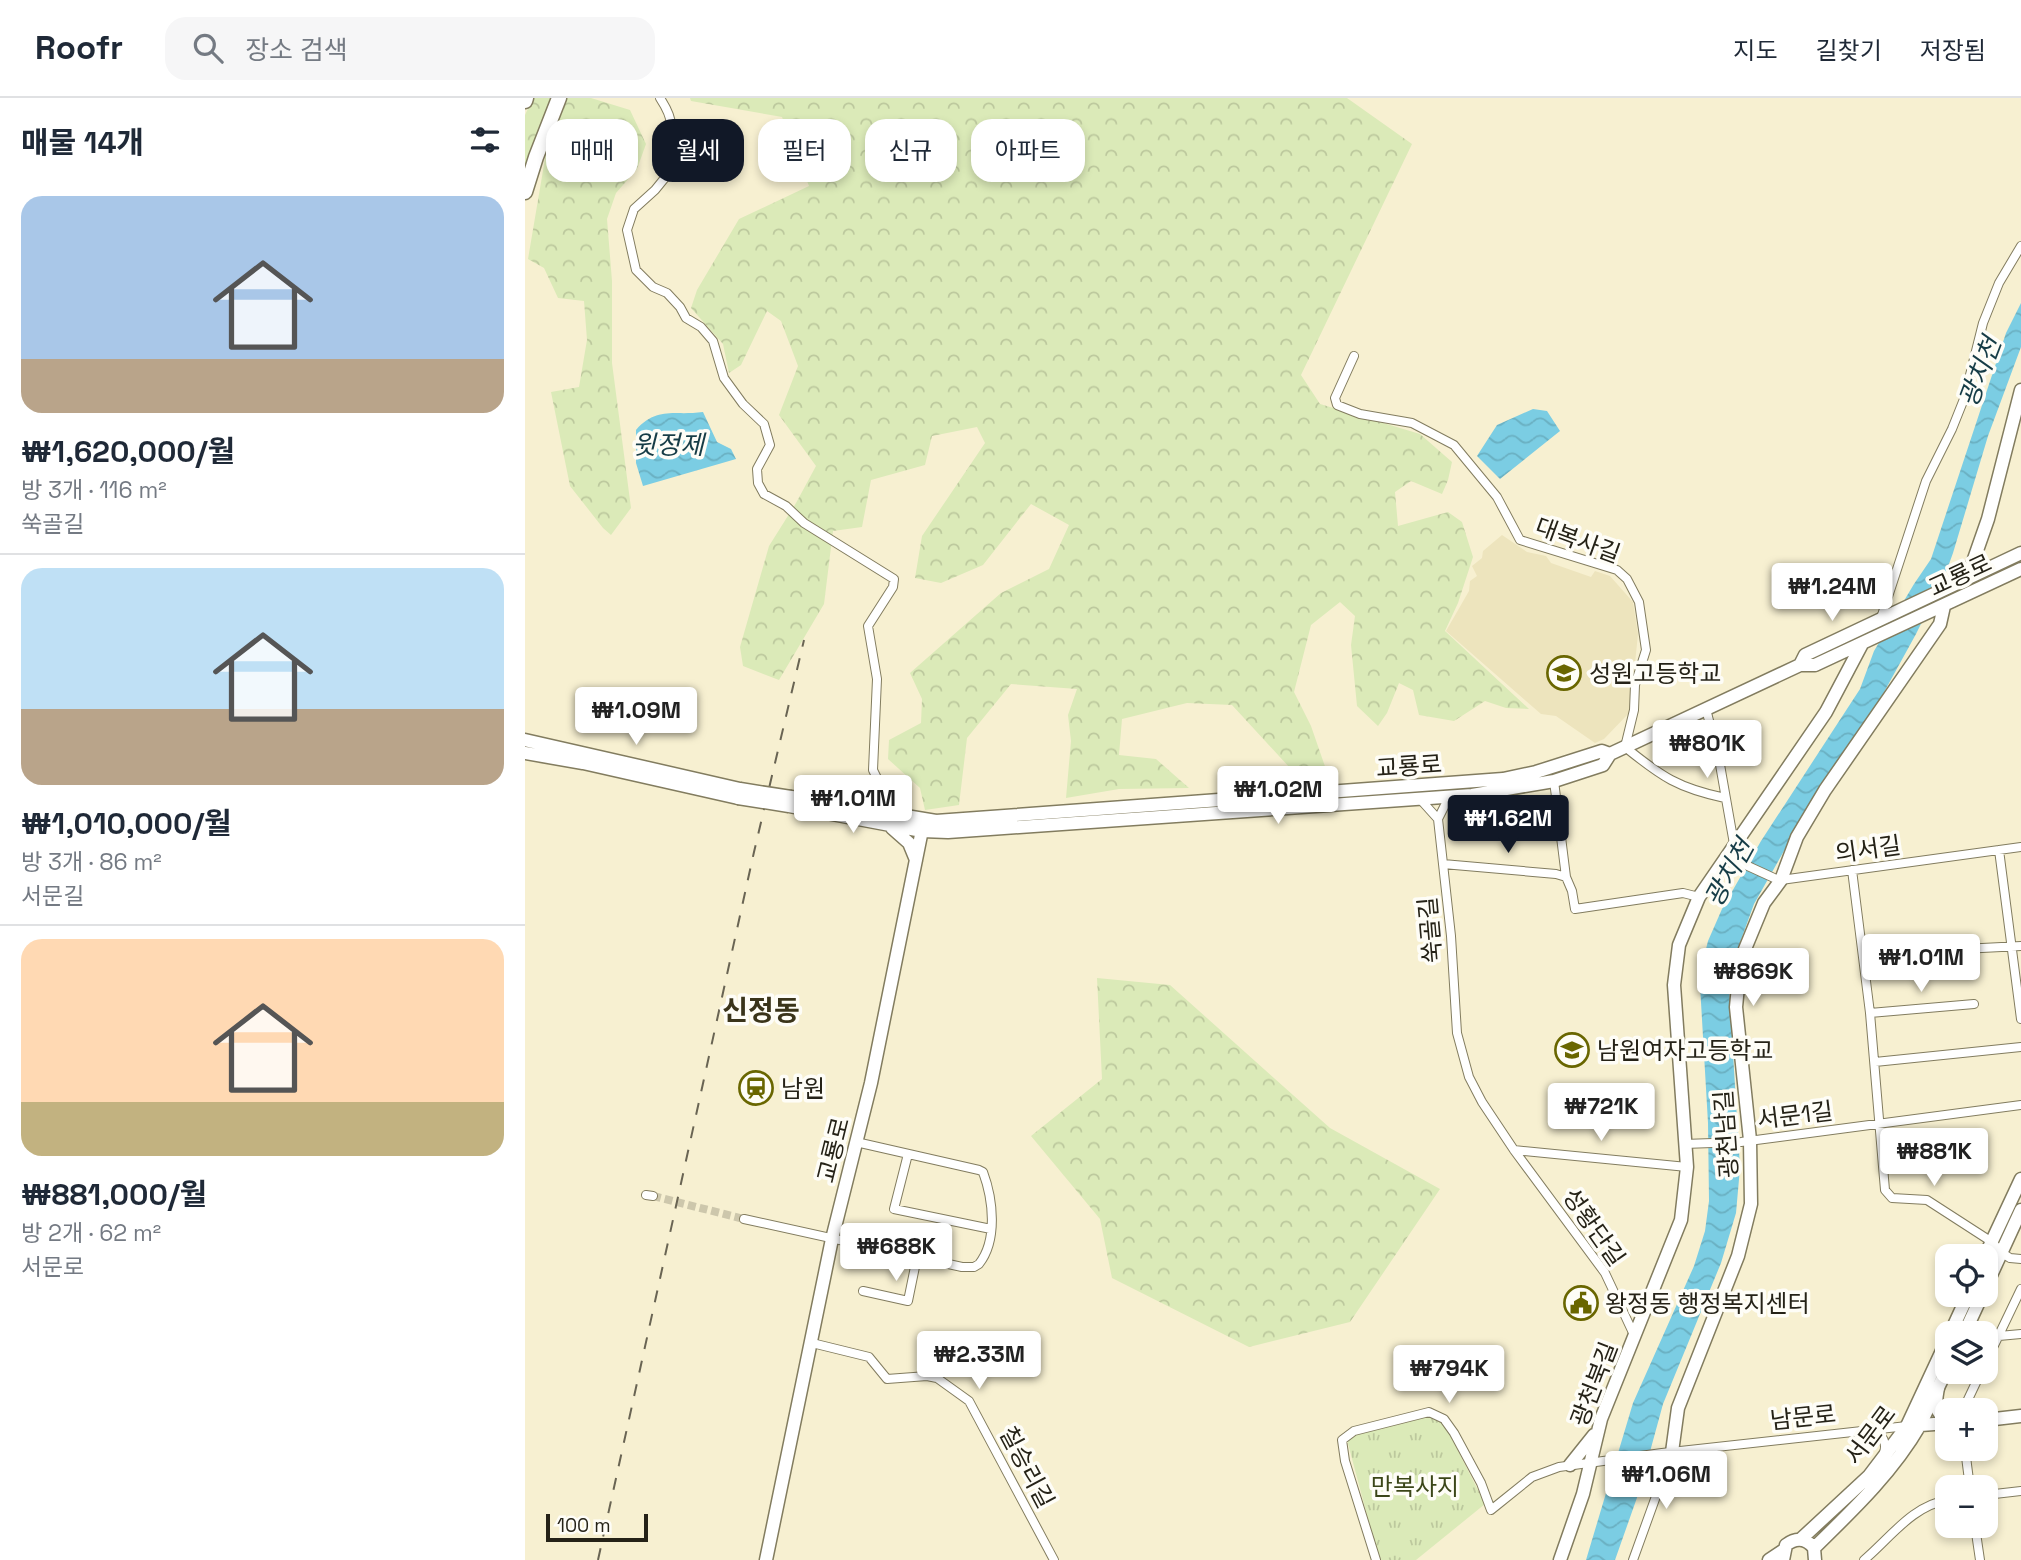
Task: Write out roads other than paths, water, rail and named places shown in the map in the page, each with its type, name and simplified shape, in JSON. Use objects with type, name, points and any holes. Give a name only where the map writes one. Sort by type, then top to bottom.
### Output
[{"type":"highway","points":[[525,192],[559,98]]},
{"type":"street","points":[[660,98],[672,124],[670,136],[658,152],[668,174],[655,190],[633,209],[627,230],[636,270],[653,287],[667,293],[686,318],[701,327],[713,341],[724,379],[743,404],[764,424],[770,445],[757,469],[758,483],[764,494],[786,506],[804,523],[894,579],[893,587],[868,626],[877,680],[873,770],[892,820],[909,843],[916,860]]},
{"type":"street","points":[[1881,618],[1926,481],[1964,400],[1983,323],[1999,283],[2021,246]]},
{"type":"street","name":"대복사길","points":[[1354,356],[1335,398],[1337,405],[1360,414],[1412,423],[1454,445],[1497,496],[1520,540],[1595,561],[1617,570],[1627,579],[1639,602],[1646,650],[1635,685],[1634,710],[1625,747]]},
{"type":"street","points":[[1961,581],[1988,519],[2021,390]]},
{"type":"street","name":"교룡로","points":[[1801,665],[1805,655],[2021,553]]},
{"type":"street","name":"교룡로","points":[[923,826],[948,832],[1069,824],[1455,796],[1516,789],[1555,781],[1603,765],[1610,754],[1801,665],[1815,666],[2021,569]]},
{"type":"street","name":"광천남길","points":[[1667,1452],[1678,1408],[1738,1256],[1751,1204],[1736,1019],[1740,966],[1763,903],[1797,837],[1825,790],[1940,624],[1944,606]]},
{"type":"street","name":"광천북길","points":[[1560,1560],[1583,1494],[1597,1432],[1681,1220],[1690,1143],[1674,985],[1679,945],[1699,897],[1731,858],[1734,844],[1818,724],[1862,644]]},
{"type":"street","points":[[1840,654],[1843,670],[1841,684]]},
{"type":"street","points":[[1706,709],[1734,844]]},
{"type":"street","points":[[525,740],[739,793]]},
{"type":"street","points":[[1625,747],[1658,774],[1680,786],[1725,798]]},
{"type":"street","name":"교룡로","points":[[923,826],[1503,779],[1544,770],[1602,751],[1610,754]]},
{"type":"street","points":[[525,753],[923,826]]},
{"type":"street","points":[[1555,781],[1566,877],[1575,909],[1682,893],[1699,897]]},
{"type":"street","points":[[1443,864],[1438,819],[1441,811],[1455,796]]},
{"type":"street","points":[[1420,799],[1438,819]]},
{"type":"street","name":"교룡로","points":[[766,1560],[832,1239],[871,1083],[923,826]]},
{"type":"street","name":"의서길","points":[[1777,879],[2021,847]]},
{"type":"street","points":[[1999,850],[2017,946],[2021,1019]]},
{"type":"street","points":[[1731,858],[1777,879]]},
{"type":"street","name":"쑥골길","points":[[1457,1033],[1443,864],[1566,877]]},
{"type":"street","points":[[1852,870],[1870,1013],[1885,1190],[1892,1198],[1927,1200],[1992,1242],[2002,1253],[2010,1258],[2021,1259]]},
{"type":"street","points":[[1864,960],[1943,950],[2017,946]]},
{"type":"street","points":[[1870,1013],[1974,1004]]},
{"type":"street","name":"성황단길","points":[[1457,1033],[1476,1092],[1514,1150],[1605,1273],[1635,1337]]},
{"type":"street","points":[[1875,1062],[2021,1047]]},
{"type":"street","name":"서문1길","points":[[1690,1143],[1746,1141],[2021,1105]]},
{"type":"street","points":[[744,1219],[961,1267],[974,1267],[983,1260],[993,1216],[983,1172],[856,1142]]},
{"type":"street","points":[[1514,1150],[1687,1167]]},
{"type":"street","points":[[908,1154],[894,1209],[991,1229]]},
{"type":"street","points":[[1992,1242],[2021,1180]]},
{"type":"street","points":[[1998,1261],[2021,1210]]},
{"type":"street","points":[[863,1291],[908,1301],[917,1257]]},
{"type":"street","points":[[1999,1336],[2021,1289]]},
{"type":"street","points":[[1999,1336],[2021,1334]]},
{"type":"street","name":"칠승리길","points":[[812,1343],[869,1357],[887,1379],[937,1378],[969,1401],[1054,1560]]},
{"type":"street","name":"서문로","points":[[1814,1554],[1898,1458],[1914,1426],[1935,1372]]},
{"type":"street","name":"서문로","points":[[1769,1560],[1784,1555],[1790,1541],[1801,1539],[1839,1506],[1914,1426],[1940,1384]]},
{"type":"street","points":[[1937,1398],[1938,1388]]},
{"type":"street","points":[[1376,1560],[1345,1461],[1342,1440],[1345,1436],[1429,1412],[1437,1414],[1454,1433],[1481,1483],[1491,1510],[1539,1474],[1591,1461]]},
{"type":"street","points":[[1998,1419],[2021,1416]]},
{"type":"street","name":"남문로","points":[[1591,1461],[1935,1424]]},
{"type":"street","points":[[1874,1430],[1885,1442],[1882,1459]]},
{"type":"street","points":[[1570,1465],[1597,1432]]},
{"type":"street","points":[[1633,1560],[1667,1452]]},
{"type":"street","points":[[1998,1494],[2021,1491]]},
{"type":"street","points":[[1864,1560],[1913,1514],[1935,1502]]},
{"type":"street","points":[[1977,1538],[1980,1560]]},
{"type":"street","points":[[1801,1539],[1810,1543],[1814,1554]]},
{"type":"water","points":[[2021,303],[2021,347],[1988,436],[1945,575],[1883,694],[1819,789],[1754,904],[1734,959],[1729,987],[1740,1168],[1736,1213],[1721,1263],[1663,1404],[1639,1492],[1615,1560],[1586,1560],[1633,1403],[1694,1266],[1705,1231],[1709,1201],[1708,1123],[1700,985],[1708,941],[1722,909],[1761,841],[1860,689],[1874,651],[1931,559],[2006,333]]},
{"type":"water","points":[[1533,409],[1547,411],[1560,431],[1500,479],[1477,456],[1497,425]]},
{"type":"water","name":"윗정제","points":[[703,412],[717,442],[731,449],[736,459],[643,486],[636,463],[636,430],[644,422],[659,415]]},
{"type":"tunnel","points":[[653,1196],[744,1219]]},
{"type":"railway","points":[[598,1560],[754,852],[804,640]]},
{"type":"place","name":"성원고등학교","points":[[1564,673]]},
{"type":"place","name":"남원여자고등학교","points":[[1572,1050]]},
{"type":"place","name":"남원","points":[[756,1088]]},
{"type":"place","name":"왕정동 행정복지센터","points":[[1581,1303]]},
{"type":"district","name":"신정동","points":[[761,1010]]},
{"type":"water label","name":"광치천","points":[[1980,372]]},
{"type":"water label","name":"광치천","points":[[1729,873]]},
{"type":"park label","name":"만복사지","points":[[1415,1486]]}]
